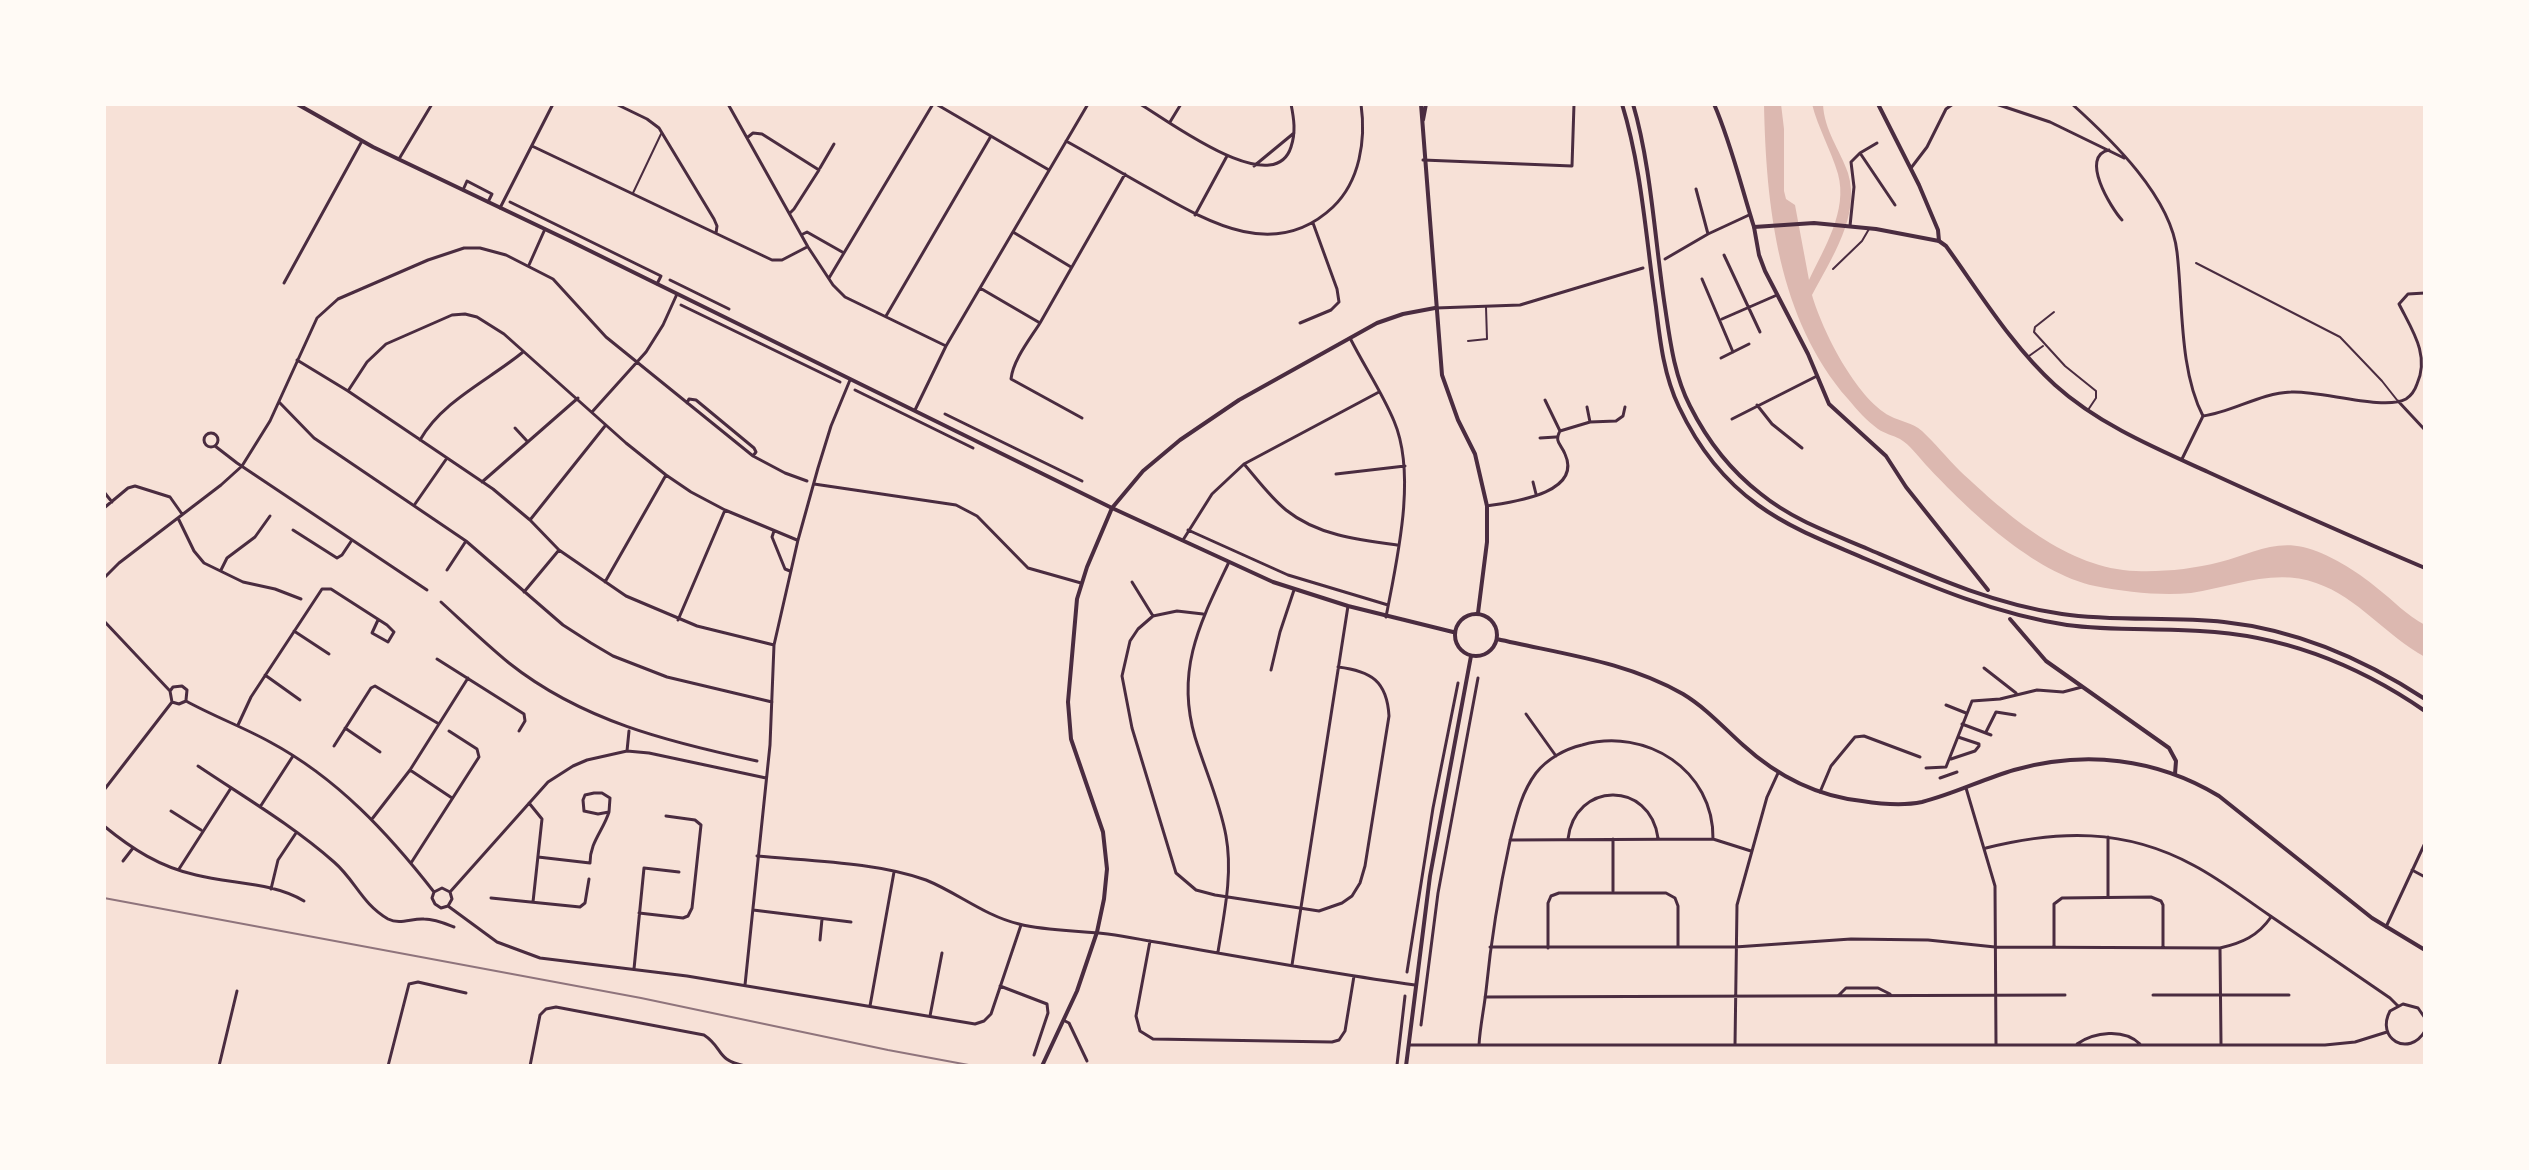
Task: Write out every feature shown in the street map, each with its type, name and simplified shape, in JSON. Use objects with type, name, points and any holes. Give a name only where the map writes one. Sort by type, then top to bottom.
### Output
[{"type":"main road","points":[[297,104],[362,141],[1112,508],[1229,562],[1294,590],[1386,617],[1453,632]]},
{"type":"main road","points":[[1423,104],[1423,160],[1442,375],[1458,420],[1475,454],[1487,506],[1487,542],[1478,613]]},
{"type":"main road","points":[[1622,104],[1635,156],[1666,367],[1678,404],[1711,460],[1740,490],[1777,518],[1939,590],[2023,617],[2094,628],[2234,633],[2297,646],[2358,671],[2425,711]]},
{"type":"main road","points":[[1633,104],[1643,151],[1672,351],[1689,404],[1707,435],[1748,484],[1792,515],[1819,529],[1981,596],[2026,608],[2085,617],[2222,622],[2277,632],[2315,642],[2365,663],[2425,699]]},
{"type":"main road","points":[[1714,104],[1727,134],[1759,255],[1829,404],[1886,456],[1909,491],[1988,590]]},
{"type":"main road","points":[[1878,104],[1911,168],[1938,230],[1939,241]]},
{"type":"main road","points":[[1754,227],[1832,224],[1939,241],[1946,246],[2028,357],[2055,385],[2088,410],[2181,460],[2425,568]]},
{"type":"main road","points":[[1042,1066],[1065,1021],[1097,932],[1104,899],[1107,852],[1103,832],[1077,762],[1068,722],[1074,627],[1081,583],[1112,508],[1143,471],[1207,419],[1387,319],[1435,308]]},
{"type":"main road","points":[[1453,632],[1468,616],[1478,613]]},
{"type":"main road","points":[[1478,613],[1494,625],[1497,639]]},
{"type":"main road","points":[[2010,619],[2046,661],[2169,748],[2176,761],[2175,774]]},
{"type":"main road","points":[[1453,632],[1459,647],[1471,656]]},
{"type":"main road","points":[[1471,656],[1486,652],[1497,639]]},
{"type":"main road","points":[[1497,639],[1600,661],[1656,680],[1697,703],[1778,773],[1820,792],[1863,801],[1910,803],[1966,788],[2014,770],[2069,761],[2136,763],[2175,774],[2205,787],[2238,809],[2386,928],[2425,950]]},
{"type":"main road","points":[[1406,1063],[1430,876],[1471,656]]},
{"type":"street","points":[[399,159],[432,104]]},
{"type":"street","points":[[500,208],[553,104]]},
{"type":"street","points":[[616,104],[654,123],[662,133],[714,219],[716,233]]},
{"type":"street","points":[[728,104],[808,247],[845,297],[946,346]]},
{"type":"street","points":[[829,278],[934,104],[1049,170]]},
{"type":"street","points":[[915,410],[946,346],[1088,104]]},
{"type":"street","points":[[1140,104],[1227,156],[1254,166],[1270,166],[1288,156],[1294,133],[1291,104]]},
{"type":"street","points":[[1170,122],[1181,104]]},
{"type":"street","points":[[1066,141],[1195,215],[1223,227],[1255,234],[1287,232],[1313,223],[1336,205],[1351,181],[1363,137],[1361,104]]},
{"type":"street","points":[[1423,160],[1572,166],[1574,104]]},
{"type":"street","points":[[1996,104],[2050,122],[2128,160]]},
{"type":"street","points":[[2072,104],[2114,143],[2152,192],[2165,215],[2177,249],[2182,332],[2191,378],[2203,416],[2181,460]]},
{"type":"street","points":[[1911,168],[1951,105]]},
{"type":"street","points":[[633,194],[662,133]]},
{"type":"street","points":[[748,137],[753,133],[762,134],[819,170]]},
{"type":"street","points":[[1254,166],[1294,133]]},
{"type":"street","points":[[886,316],[991,136]]},
{"type":"street","points":[[284,283],[362,141]]},
{"type":"street","points":[[1849,226],[1854,187],[1850,166],[1860,153],[1877,143]]},
{"type":"street","points":[[790,213],[834,144]]},
{"type":"street","points":[[532,146],[776,261],[808,247]]},
{"type":"street","points":[[2109,150],[2102,151],[2096,165],[2113,209],[2122,220]]},
{"type":"street","points":[[1860,153],[1895,205]]},
{"type":"street","points":[[1195,215],[1227,156]]},
{"type":"street","points":[[1082,418],[1011,379],[1010,375],[1125,174]]},
{"type":"street","points":[[463,190],[467,181],[492,194],[488,202]]},
{"type":"street","points":[[1696,189],[1708,234]]},
{"type":"street","points":[[510,202],[661,276],[657,284]]},
{"type":"street","points":[[532,223],[536,215]]},
{"type":"street","points":[[1665,259],[1749,215]]},
{"type":"street","points":[[1300,323],[1331,310],[1339,302],[1313,223]]},
{"type":"street","points":[[1833,269],[1862,241],[1869,228]]},
{"type":"street","points":[[529,265],[545,229]]},
{"type":"street","points":[[802,235],[807,232],[844,253]]},
{"type":"street","points":[[1013,232],[1073,268]]},
{"type":"street","points":[[104,578],[242,466],[279,402],[317,318],[326,308],[338,299],[464,248],[480,248],[506,255],[553,279],[606,337],[637,364],[753,456],[807,481]]},
{"type":"street","points":[[600,256],[604,248]]},
{"type":"street","points":[[1724,255],[1760,332]]},
{"type":"street","points":[[2196,263],[2340,337],[2425,430]]},
{"type":"street","points":[[1435,308],[1520,305],[1643,268]]},
{"type":"street","points":[[1702,279],[1733,352]]},
{"type":"street","points":[[670,280],[729,309]]},
{"type":"street","points":[[980,288],[1040,323]]},
{"type":"street","points":[[2203,416],[2249,400],[2289,392],[2387,402],[2406,399],[2414,392],[2421,377],[2423,361],[2421,347],[2399,304],[2408,294],[2425,293]]},
{"type":"street","points":[[592,412],[637,364],[654,340],[677,294]]},
{"type":"street","points":[[1720,320],[1777,295]]},
{"type":"street","points":[[708,309],[711,301]]},
{"type":"street","points":[[691,310],[695,303]]},
{"type":"street","points":[[681,305],[840,382]]},
{"type":"street","points":[[1468,341],[1487,339],[1486,307]]},
{"type":"street","points":[[2054,312],[2035,327],[2034,332],[2065,366],[2096,391],[2096,398],[2088,410]]},
{"type":"street","points":[[348,391],[367,362],[386,344],[452,315],[465,314],[491,324],[666,475],[725,510],[798,540]]},
{"type":"street","points":[[755,341],[758,334]]},
{"type":"street","points":[[1350,338],[1395,421],[1405,466],[1405,492],[1386,617]]},
{"type":"street","points":[[1721,358],[1749,344]]},
{"type":"street","points":[[2028,357],[2044,345]]},
{"type":"street","points":[[420,440],[443,412],[523,352]]},
{"type":"street","points":[[297,360],[482,482],[530,520],[559,550],[639,603],[678,620],[774,645]]},
{"type":"street","points":[[824,375],[827,368]]},
{"type":"street","points":[[1732,419],[1817,376]]},
{"type":"street","points":[[745,985],[766,778],[774,645],[814,484],[831,426],[850,380]]},
{"type":"street","points":[[855,390],[973,448]]},
{"type":"street","points":[[1183,540],[1217,488],[1244,464],[1379,392]]},
{"type":"street","points":[[482,482],[578,398]]},
{"type":"street","points":[[885,405],[889,398]]},
{"type":"street","points":[[687,403],[689,399],[696,400],[754,448],[756,452],[753,456]]},
{"type":"street","points":[[1545,400],[1560,431]]},
{"type":"street","points":[[279,402],[314,438],[466,541],[563,625],[623,660],[689,684],[772,702]]},
{"type":"street","points":[[1757,405],[1772,424],[1802,448]]},
{"type":"street","points":[[1587,407],[1590,422]]},
{"type":"street","points":[[1487,506],[1555,489],[1565,475],[1567,461],[1557,437],[1560,431],[1590,422],[1616,421],[1623,416],[1625,407]]},
{"type":"street","points":[[945,414],[1082,481]]},
{"type":"street","points":[[933,428],[936,421]]},
{"type":"street","points":[[954,430],[959,421]]},
{"type":"street","points":[[530,520],[606,425]]},
{"type":"street","points":[[515,428],[527,441]]},
{"type":"street","points":[[960,442],[964,435]]},
{"type":"street","points":[[1540,438],[1557,437]]},
{"type":"street","points":[[215,446],[427,590]]},
{"type":"street","points":[[414,505],[447,458]]},
{"type":"street","points":[[1244,464],[1285,509],[1314,527],[1348,538],[1397,545]]},
{"type":"street","points":[[1336,474],[1405,466]]},
{"type":"street","points":[[1049,476],[1053,467]]},
{"type":"street","points":[[605,582],[666,475]]},
{"type":"street","points":[[1533,482],[1537,494]]},
{"type":"street","points":[[814,484],[956,505],[977,516],[1028,568],[1081,583]]},
{"type":"street","points":[[104,508],[128,488],[137,486],[170,497],[204,563],[243,582],[301,599]]},
{"type":"street","points":[[1909,491],[1914,486]]},
{"type":"street","points":[[104,492],[112,502]]},
{"type":"street","points":[[678,620],[725,510]]},
{"type":"street","points":[[221,570],[227,558],[255,537],[270,516]]},
{"type":"street","points":[[298,533],[302,527]]},
{"type":"street","points":[[293,530],[337,558],[352,540]]},
{"type":"street","points":[[1188,530],[1288,575],[1388,605]]},
{"type":"street","points":[[774,531],[772,537],[776,548],[785,569],[790,571]]},
{"type":"street","points":[[447,570],[466,541]]},
{"type":"street","points":[[524,592],[559,550]]},
{"type":"street","points":[[1218,953],[1229,866],[1226,835],[1195,736],[1189,700],[1193,646],[1203,614],[1229,562]]},
{"type":"street","points":[[1132,582],[1153,616]]},
{"type":"street","points":[[238,725],[265,675],[319,592],[327,588],[378,620],[394,632],[388,642],[372,633],[378,620]]},
{"type":"street","points":[[1271,670],[1294,590]]},
{"type":"street","points":[[441,602],[510,664],[597,716],[692,747],[757,761]]},
{"type":"street","points":[[1292,965],[1348,606]]},
{"type":"street","points":[[1203,614],[1177,611],[1153,616],[1138,629],[1127,651],[1122,676],[1126,705],[1176,873],[1196,890],[1319,911],[1342,903],[1357,890],[1365,866],[1389,716],[1382,688],[1374,678],[1365,672],[1338,667]]},
{"type":"street","points":[[104,621],[170,691],[172,702],[104,790]]},
{"type":"street","points":[[294,631],[329,654]]},
{"type":"street","points":[[437,659],[524,714],[525,721],[519,731]]},
{"type":"street","points":[[1984,668],[2018,694]]},
{"type":"street","points":[[265,675],[300,700]]},
{"type":"street","points":[[372,819],[410,770],[468,678]]},
{"type":"street","points":[[1421,1025],[1440,878],[1478,678]]},
{"type":"street","points":[[1407,972],[1425,851],[1458,683],[1475,691]]},
{"type":"street","points":[[170,691],[173,687],[182,686],[187,690],[186,701]]},
{"type":"street","points":[[334,746],[375,686],[439,724]]},
{"type":"street","points":[[1946,767],[1972,701],[2000,699],[2037,690],[2073,691],[2082,687]]},
{"type":"street","points":[[172,702],[179,704],[186,701],[238,725],[314,769],[372,819],[434,892]]},
{"type":"street","points":[[1946,705],[1966,713]]},
{"type":"street","points":[[1986,732],[1996,712],[2015,715]]},
{"type":"street","points":[[1526,714],[1556,756]]},
{"type":"street","points":[[1962,724],[1991,735]]},
{"type":"street","points":[[345,728],[380,752]]},
{"type":"street","points":[[627,751],[630,729]]},
{"type":"street","points":[[411,863],[480,753],[449,731]]},
{"type":"street","points":[[1820,792],[1831,766],[1855,737],[1864,736],[1920,757]]},
{"type":"street","points":[[1950,759],[1975,751],[1979,746],[1958,737]]},
{"type":"street","points":[[1479,1045],[1494,919],[1510,840],[1517,808],[1537,771],[1556,756],[1594,741],[1638,742],[1662,753],[1679,766],[1701,791],[1712,821],[1713,839]]},
{"type":"street","points":[[450,892],[548,782],[573,766],[599,756],[627,751],[649,753],[766,778]]},
{"type":"street","points":[[260,807],[294,756]]},
{"type":"street","points":[[198,766],[260,807],[337,865],[360,897],[385,917],[395,922],[435,920],[454,927]]},
{"type":"street","points":[[1926,768],[1946,767]]},
{"type":"street","points":[[1946,767],[1951,775]]},
{"type":"street","points":[[410,770],[452,798]]},
{"type":"street","points":[[1440,771],[1449,773]]},
{"type":"street","points":[[1940,778],[1957,772]]},
{"type":"street","points":[[1735,1045],[1737,905],[1767,797],[1778,773]]},
{"type":"street","points":[[179,870],[231,788]]},
{"type":"street","points":[[1966,788],[1995,886],[1996,1045]]},
{"type":"street","points":[[538,857],[590,863],[595,836],[605,824],[609,812],[611,804],[608,796],[585,795],[584,811],[598,814],[609,812]]},
{"type":"street","points":[[1568,839],[1569,827],[1576,813],[1586,803],[1596,797],[1614,795],[1635,799],[1647,809],[1656,825],[1658,839]]},
{"type":"street","points":[[1444,798],[1455,800]]},
{"type":"street","points":[[529,803],[542,819],[533,903]]},
{"type":"street","points":[[171,811],[202,831]]},
{"type":"street","points":[[639,913],[683,918],[692,908],[701,825],[695,820],[666,816]]},
{"type":"street","points":[[104,826],[151,859],[179,870],[271,889],[304,901]]},
{"type":"street","points":[[271,889],[278,860],[296,833]]},
{"type":"street","points":[[1986,848],[2030,837],[2108,837],[2180,858],[2214,878],[2398,1006]]},
{"type":"street","points":[[2108,837],[2108,898]]},
{"type":"street","points":[[1613,839],[1613,893]]},
{"type":"street","points":[[1510,840],[1713,839],[1751,851]]},
{"type":"street","points":[[2386,928],[2424,846]]},
{"type":"street","points":[[123,861],[133,848]]},
{"type":"street","points":[[1425,851],[1434,853]]},
{"type":"street","points":[[757,856],[832,863],[923,879],[997,918],[1021,925],[1097,932],[1415,985]]},
{"type":"street","points":[[634,969],[644,868],[679,872]]},
{"type":"street","points":[[2412,870],[2425,877]]},
{"type":"street","points":[[870,1006],[894,872]]},
{"type":"street","points":[[1430,876],[1440,878]]},
{"type":"street","points":[[491,898],[580,907],[585,903],[589,879]]},
{"type":"street","points":[[448,906],[452,899],[450,892],[442,888],[434,892],[432,898],[437,906],[448,906],[490,937],[522,953],[547,960],[745,985],[975,1024],[991,1014],[1021,925]]},
{"type":"street","points":[[1548,948],[1548,903],[1551,896],[1559,893],[1666,893],[1675,898],[1678,906],[1678,946]]},
{"type":"street","points":[[2054,947],[2054,904],[2057,900],[2151,897],[2161,901],[2164,909],[2163,947]]},
{"type":"street","points":[[753,910],[851,922]]},
{"type":"street","points":[[1490,947],[1735,947],[1851,939],[1928,940],[1995,947],[2220,948],[2244,941],[2257,933],[2271,917]]},
{"type":"street","points":[[820,940],[822,919]]},
{"type":"street","points":[[1150,941],[1136,1016],[1140,1031],[1153,1039],[1339,1040],[1345,1031],[1354,975]]},
{"type":"street","points":[[1411,945],[1420,946]]},
{"type":"street","points":[[2220,948],[2221,1044]]},
{"type":"street","points":[[930,1016],[942,953]]},
{"type":"street","points":[[388,1066],[406,988],[410,983],[466,993]]},
{"type":"street","points":[[1000,986],[1047,1004],[1048,1013],[1034,1055]]},
{"type":"street","points":[[219,1066],[237,991]]},
{"type":"street","points":[[1485,997],[2065,995]]},
{"type":"street","points":[[2153,995],[2289,995]]},
{"type":"street","points":[[1397,1065],[1405,996]]},
{"type":"street","points":[[2425,1018],[2421,1011],[2408,1004],[2398,1006],[2388,1015],[2386,1024],[2387,1032],[2394,1041],[2407,1045],[2419,1040],[2425,1031]]},
{"type":"street","points":[[1404,1005],[1413,1006]]},
{"type":"street","points":[[2421,1011],[2425,1006]]},
{"type":"street","points":[[530,1066],[540,1015],[546,1009],[556,1007],[700,1034],[710,1039],[726,1061],[745,1066]]},
{"type":"street","points":[[1065,1021],[1069,1023],[1087,1061]]},
{"type":"street","points":[[1408,1045],[2325,1045],[2355,1042],[2387,1032]]},
{"type":"street","points":[[2077,1044],[2086,1038],[2109,1034],[2131,1037],[2141,1045]]},
{"type":"street","points":[[1398,1059],[1406,1063]]},
{"type":"shaded area","points":[[1764,104],[1781,104],[1784,191],[1786,199],[1795,205],[1809,280],[1833,229],[1840,202],[1838,174],[1812,104],[1823,104],[1829,131],[1848,173],[1851,205],[1842,236],[1812,295],[1842,362],[1877,407],[1918,428],[1960,471],[2018,521],[2040,537],[2086,561],[2136,571],[2178,570],[2281,545],[2303,547],[2351,569],[2425,625],[2425,657],[2397,639],[2359,607],[2316,583],[2285,577],[2191,593],[2131,592],[2072,579],[2003,538],[1943,483],[1907,444],[1870,422],[1824,368],[1806,334],[1780,260],[1768,182]]},
{"type":"railway","points":[[104,898],[641,998],[974,1066]]}]
